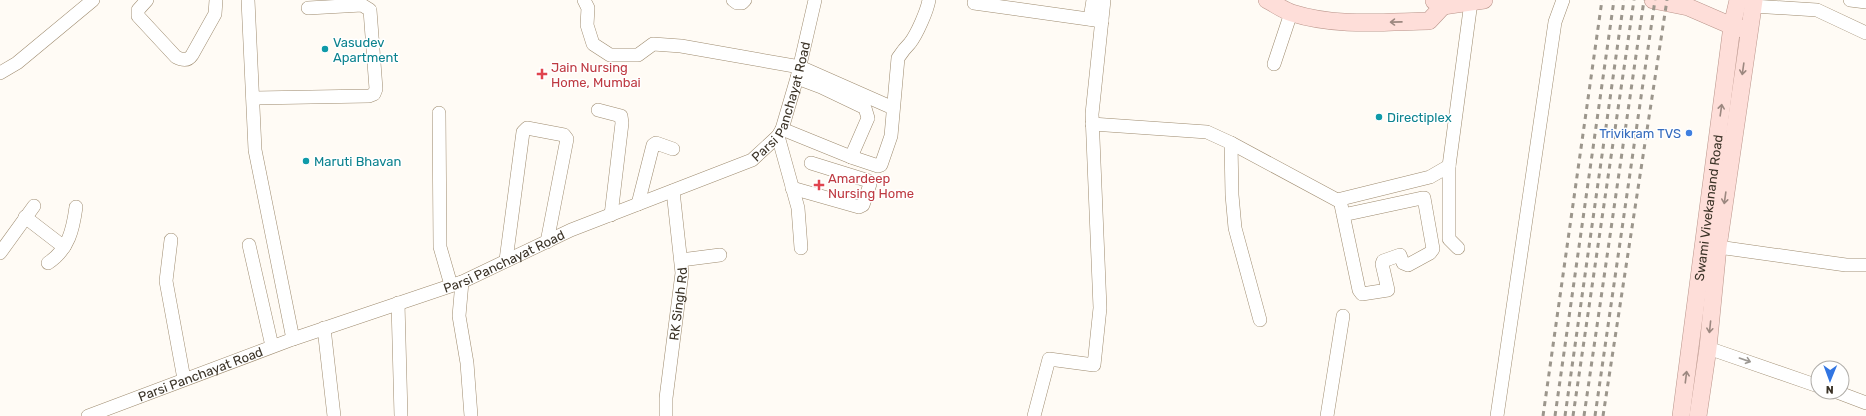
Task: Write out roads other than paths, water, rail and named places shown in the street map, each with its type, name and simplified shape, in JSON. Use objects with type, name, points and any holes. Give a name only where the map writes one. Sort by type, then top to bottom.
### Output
[{"type":"main road","points":[[1267,0],[1291,13],[1323,20],[1355,23],[1429,21],[1434,2],[1475,1]]},
{"type":"main road","points":[[1653,0],[1688,7],[1732,26],[1749,31]]},
{"type":"main road","name":"Swami Vivekanand Road","points":[[1681,416],[1732,26],[1748,2]]},
{"type":"main road","name":"Swami Vivekanand Road","points":[[1698,416],[1708,348],[1718,247],[1749,31],[1748,2]]},
{"type":"street","points":[[0,73],[18,63],[93,0]]},
{"type":"street","points":[[147,0],[138,10],[138,16],[176,57],[183,60],[187,60],[192,55],[215,14],[218,1]]},
{"type":"street","points":[[248,0],[255,150],[293,339]]},
{"type":"street","points":[[584,0],[588,8],[586,25],[593,44],[610,55],[638,55],[652,44],[681,46],[799,72],[893,108]]},
{"type":"street","points":[[733,0],[737,3],[742,3],[745,0]]},
{"type":"street","name":"Parsi Panchayat Road","points":[[88,416],[272,346],[457,283],[546,242],[638,204],[752,160],[780,132],[799,72],[815,0]]},
{"type":"street","points":[[780,132],[878,166],[881,165],[891,136],[898,58],[910,42],[928,8],[929,0]]},
{"type":"street","points":[[1034,416],[1049,359],[1094,365],[1100,308],[1092,124],[1096,20],[1093,0]]},
{"type":"street","points":[[1096,20],[1104,0]]},
{"type":"street","points":[[1497,416],[1555,22],[1563,0]]},
{"type":"street","points":[[1850,0],[1866,2]]},
{"type":"street","points":[[1458,248],[1449,239],[1449,166],[1475,1]]},
{"type":"street","points":[[1748,2],[1817,10],[1866,33]]},
{"type":"street","points":[[974,3],[1096,20]]},
{"type":"street","points":[[253,98],[369,96],[374,94],[376,89],[370,10],[368,7],[359,5],[308,8]]},
{"type":"street","points":[[1274,64],[1291,13]]},
{"type":"street","points":[[799,72],[865,108],[868,118],[851,156]]},
{"type":"street","points":[[598,110],[621,116],[622,123],[611,215]]},
{"type":"street","points":[[438,113],[440,247],[457,283],[458,316],[467,363],[471,416]]},
{"type":"street","points":[[1092,124],[1201,131],[1231,142],[1333,200],[1340,200],[1430,177],[1449,166]]},
{"type":"street","points":[[506,260],[523,132],[527,128],[564,135],[567,139],[546,242]]},
{"type":"street","points":[[780,132],[792,188],[798,208],[801,248]]},
{"type":"street","points":[[1231,142],[1232,195],[1236,228],[1260,320]]},
{"type":"street","points":[[638,204],[653,145],[656,144],[673,149]]},
{"type":"street","points":[[792,188],[859,207],[864,205],[870,184],[869,180],[811,162]]},
{"type":"street","points":[[1390,188],[1394,204]]},
{"type":"street","name":"RK Singh Rd","points":[[666,416],[666,398],[682,273],[674,191]]},
{"type":"street","points":[[1340,200],[1343,215],[1359,290],[1362,294],[1388,290],[1382,264],[1383,261],[1400,255],[1403,263],[1408,265],[1430,253],[1433,249],[1425,200],[1422,198],[1343,215]]},
{"type":"street","points":[[0,253],[34,206]]},
{"type":"street","points":[[48,263],[54,259],[64,247],[72,232],[76,206]]},
{"type":"street","points":[[25,217],[64,247]]},
{"type":"street","points":[[171,240],[166,281],[184,379]]},
{"type":"street","points":[[249,246],[272,346]]},
{"type":"street","points":[[1718,247],[1838,264],[1866,265]]},
{"type":"street","points":[[681,260],[720,255]]},
{"type":"street","points":[[398,303],[401,416]]},
{"type":"street","points":[[1327,416],[1343,316]]},
{"type":"street","points":[[324,328],[334,416]]},
{"type":"street","points":[[1708,348],[1810,383]]},
{"type":"street","points":[[1850,395],[1865,398]]},
{"type":"railway","points":[[1543,416],[1602,0]]},
{"type":"railway","points":[[1555,416],[1614,0]]},
{"type":"railway","points":[[1565,416],[1624,0]]},
{"type":"railway","points":[[1573,416],[1634,0]]},
{"type":"railway","points":[[1584,416],[1644,0]]},
{"type":"railway","points":[[1595,416],[1655,0]]},
{"type":"railway","points":[[1603,416],[1667,0]]},
{"type":"place","name":"Vasudev Apartment","points":[[325,49]]},
{"type":"place","name":"Jain Nursing Home, Mumbai","points":[[542,74]]},
{"type":"place","name":"Directiplex","points":[[1379,117]]},
{"type":"place","name":"Trivikram TVS","points":[[1689,133]]},
{"type":"place","name":"Maruti Bhavan","points":[[306,161]]},
{"type":"place","name":"Amardeep Nursing Home","points":[[819,185]]}]
